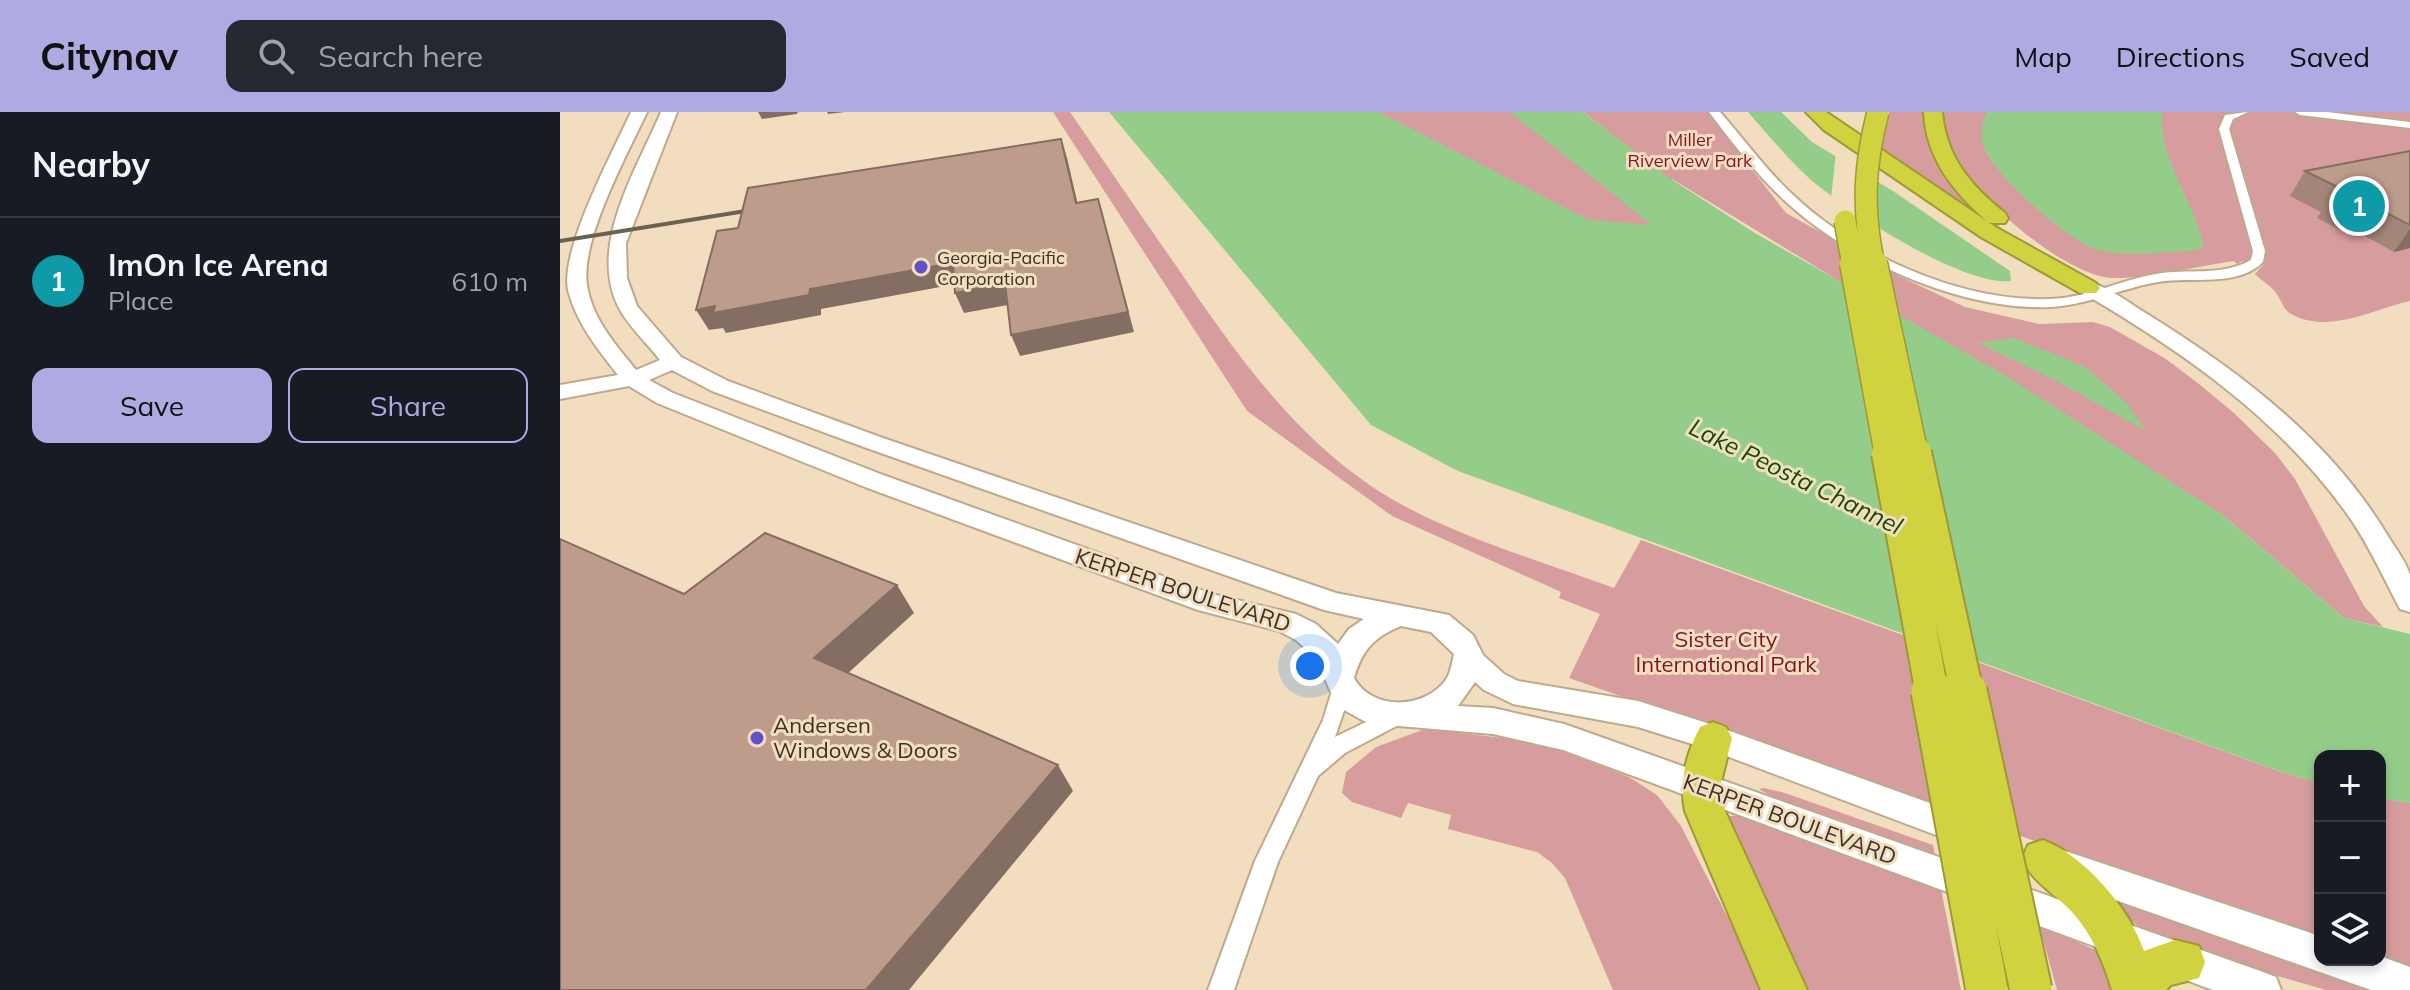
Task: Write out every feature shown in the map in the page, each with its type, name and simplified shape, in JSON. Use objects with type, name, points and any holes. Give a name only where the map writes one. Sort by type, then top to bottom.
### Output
[{"type":"highway","points":[[1815,112],[1831,126],[1992,232],[2058,273],[2094,291]]},
{"type":"highway","points":[[1859,112],[1848,149],[1845,175],[1848,244],[1987,990]]},
{"type":"highway","points":[[1878,112],[1867,154],[1865,223],[2031,990]]},
{"type":"highway","points":[[1933,112],[1937,144],[1959,181],[1992,215],[2070,270],[2094,291]]},
{"type":"highway","points":[[1713,738],[1700,786],[1718,841],[1778,975]]},
{"type":"highway","points":[[2043,859],[2088,899],[2118,939],[2135,990]]},
{"type":"highway","points":[[2142,990],[2151,972],[2163,963],[2183,962]]},
{"type":"main road","name":"KERPER BOULEVARD","points":[[639,112],[594,209],[576,266],[577,288],[593,330],[632,379],[665,398],[874,481],[1208,603],[1286,622],[1306,632],[1326,650],[1341,681],[1364,707],[1405,716],[1493,721],[1526,727],[1614,754],[2263,990]]},
{"type":"main road","name":"KERPER BOULEVARD","points":[[669,112],[617,243],[617,278],[628,307],[673,362],[720,386],[1334,603],[1439,623],[1453,633],[1473,663],[1494,682],[1513,692],[1638,714],[1713,738],[2043,859],[2314,952]]},
{"type":"main road","points":[[2094,291],[2211,366],[2259,405],[2322,465],[2359,512],[2410,602]]},
{"type":"main road","points":[[560,392],[632,379],[673,362]]},
{"type":"main road","points":[[1341,681],[1346,652],[1355,638],[1373,624],[1399,616]]},
{"type":"main road","points":[[1405,716],[1440,704],[1457,689],[1467,669],[1468,654]]},
{"type":"main road","points":[[2355,966],[2410,985]]},
{"type":"street","points":[[1714,112],[1771,179],[1810,216],[1911,273],[1958,291],[2014,302],[2066,302],[2094,291],[2160,277],[2237,272],[2257,262],[2259,251],[2224,125],[2229,117],[2243,112]]},
{"type":"street","points":[[2300,112],[2410,125]]},
{"type":"street","points":[[1221,990],[1267,861],[1333,720],[1341,681]]},
{"type":"street","points":[[1308,774],[1337,747],[1405,716]]},
{"type":"green space","name":"Sister City International Park","points":[[1053,112],[1070,112],[1226,337],[1278,403],[1339,462],[1373,487],[1459,532],[1614,588],[1641,540],[2314,781],[2314,939],[1569,678],[1600,614],[1559,598],[1561,592],[1392,516],[1247,411]]},
{"type":"green space","name":"Miller Riverview Park","points":[[1340,112],[1580,112],[1607,130],[1583,112],[1707,112],[1786,213],[1903,278],[1965,307],[2039,324],[2093,322],[2110,327],[2166,359],[2199,384],[2275,453],[2295,479],[2364,606],[2383,627],[2344,618],[2224,516],[1672,179],[1702,271]]},
{"type":"green space","points":[[1889,112],[1925,112],[1926,132],[1941,168],[1967,199],[2013,237],[1878,153]]},
{"type":"green space","points":[[1941,112],[2410,112],[2410,301],[2352,318],[2322,322],[2307,320],[2288,311],[2273,289],[2255,274],[2265,263],[2242,261],[2237,264],[2234,261],[2125,278],[2091,273],[2042,246],[1993,205],[1956,161],[1946,142]]},
{"type":"green space","points":[[1425,729],[1540,742],[1629,777],[1657,795],[1681,826],[1765,990],[1613,990],[1565,878],[1537,852],[1448,829],[1451,815],[1408,803],[1401,818],[1352,802],[1342,793],[1346,772],[1376,747]]},
{"type":"green space","points":[[1764,788],[1933,845],[1936,862],[1781,802],[1759,789]]},
{"type":"green space","points":[[2386,799],[2410,803],[2410,971],[2386,962]]},
{"type":"green space","points":[[1739,815],[1941,889],[1961,990],[1806,990],[1730,826],[1730,816]]},
{"type":"green space","points":[[2112,896],[2381,990],[2326,990],[2183,949],[2153,937],[2109,904]]},
{"type":"green space","points":[[2039,925],[2100,952],[2113,990],[2057,990]]},
{"type":"water","name":"Lake Peosta Channel","points":[[1109,112],[1379,112],[1589,220],[1652,225],[1510,112],[1583,112],[1671,179],[1755,233],[2008,377],[2224,516],[2344,618],[2410,634],[2410,803],[2386,799],[2386,750],[2314,750],[2314,781],[2284,773],[1458,471],[1371,425]]},
{"type":"water","points":[[1748,112],[1781,112],[1812,142],[1893,191],[2010,271],[2011,281],[1990,280],[1937,260],[1851,210],[1811,180]]},
{"type":"water","points":[[1987,112],[2162,112],[2162,130],[2171,164],[2204,247],[2193,251],[2119,253],[2095,249],[2083,243],[2033,205],[1990,159],[1982,134]]},
{"type":"water","points":[[2014,338],[2085,367],[2126,402],[2146,431],[2053,379],[1978,343]]},
{"type":"pier","points":[[1836,152],[1876,176],[1879,233],[1831,199]]},
{"type":"building","name":"Georgia-Pacific Corporation","points":[[1061,139],[1076,203],[1098,199],[1128,312],[1011,335],[1005,283],[955,293],[953,263],[810,289],[809,295],[713,313],[715,306],[696,310],[717,231],[738,228],[748,188]]},
{"type":"building","points":[[2410,151],[2410,225],[2373,206],[2363,208],[2333,193],[2344,190],[2305,171]]},
{"type":"building","name":"Andersen Windows & Doors","points":[[765,533],[897,585],[814,658],[1058,765],[866,990],[560,990],[560,539],[684,594]]},
{"type":"railway","points":[[560,241],[758,209]]},
{"type":"place","name":"ImOn Ice Arena","points":[[2359,206]]},
{"type":"place","name":"Georgia-Pacific Corporation","points":[[921,267]]},
{"type":"place","name":"Andersen Windows & Doors","points":[[757,738]]}]
